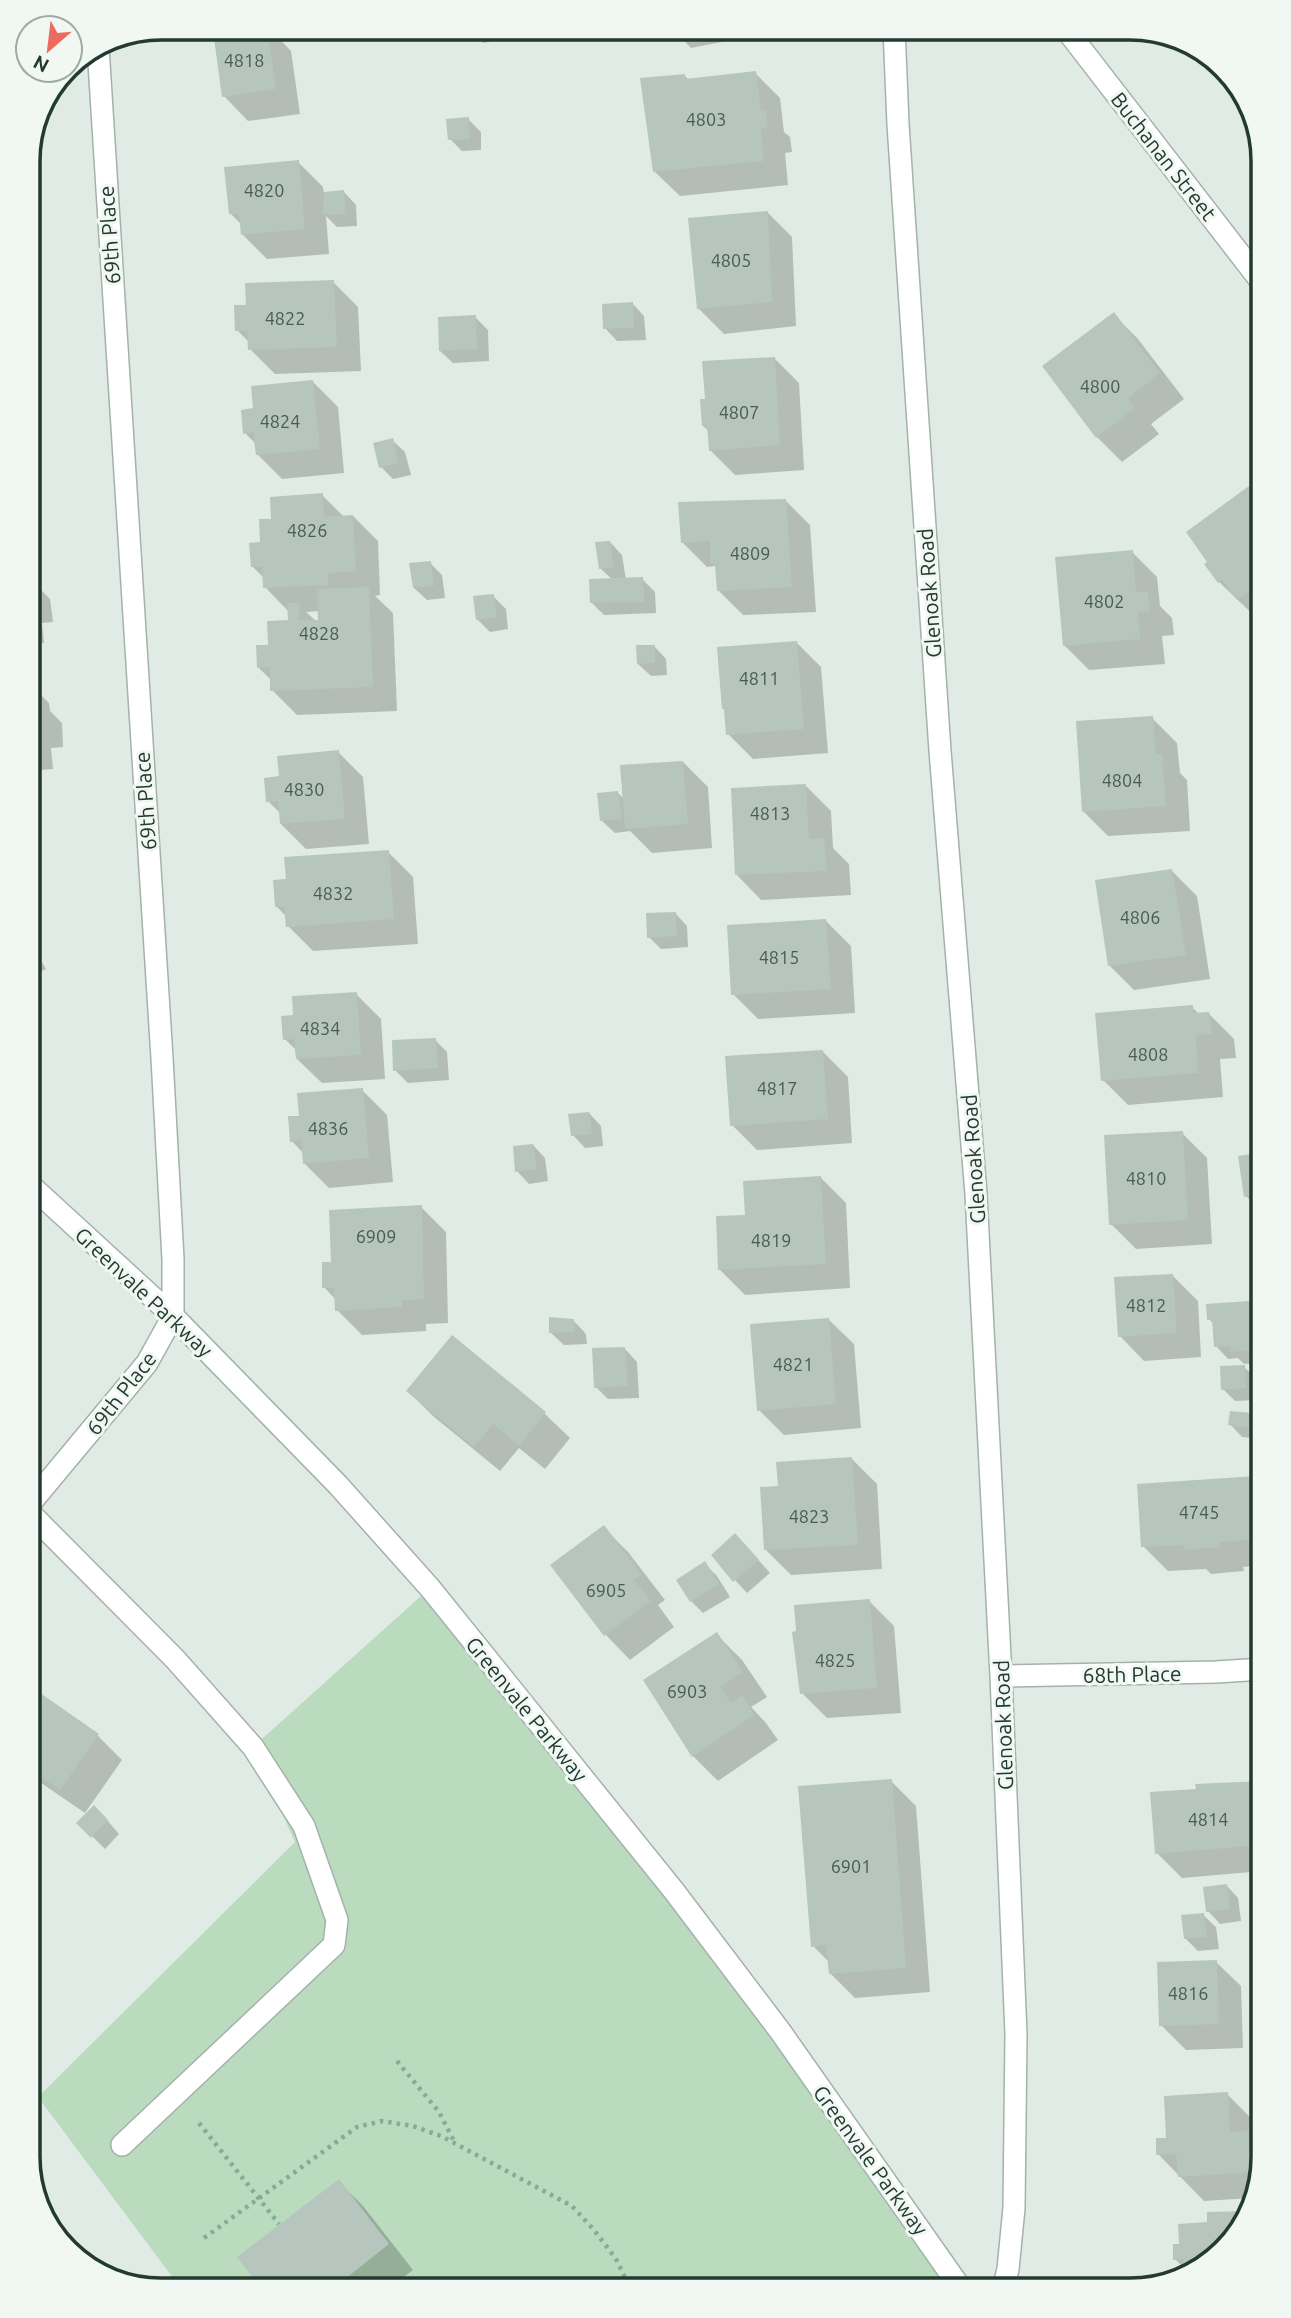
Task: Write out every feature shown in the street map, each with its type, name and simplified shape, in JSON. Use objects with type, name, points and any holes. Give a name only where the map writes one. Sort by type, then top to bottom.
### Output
[{"type":"street","name":"Glenoak Road","points":[[895,41],[939,737],[976,1194],[1001,1676],[1016,2034],[1014,2208],[1006,2278]]},
{"type":"street","name":"Buchanan Street","points":[[1075,41],[1251,268]]},
{"type":"street","name":"69th Place","points":[[40,1494],[147,1363],[173,1316],[173,1259],[162,1058],[99,58]]},
{"type":"street","name":"Greenvale Parkway","points":[[40,1195],[173,1316],[338,1485],[447,1610],[674,1892],[772,2021],[953,2278]]},
{"type":"street","points":[[40,1522],[175,1659],[253,1748],[304,1826],[337,1920],[334,1945],[122,2145]]},
{"type":"street","name":"68th Place","points":[[1001,1676],[1251,1670]]},
{"type":"path","points":[[397,2061],[439,2112],[455,2144]]},
{"type":"path","points":[[177,2094],[279,2224]]},
{"type":"path","points":[[204,2238],[357,2127],[383,2121],[413,2126],[455,2144],[572,2206],[616,2259],[625,2277]]},
{"type":"green space","points":[[430,1588],[674,1891],[953,2278],[172,2277],[40,2100],[40,2095],[295,1842],[253,1747]]},
{"type":"building","points":[[214,40],[269,40],[276,89],[222,97]]},
{"type":"building","points":[[756,71],[761,111],[766,111],[768,128],[761,129],[764,161],[653,172],[640,78],[685,74],[685,79]]},
{"type":"building","points":[[469,117],[470,139],[448,140],[446,119]]},
{"type":"building","points":[[299,160],[305,229],[241,235],[239,214],[229,214],[224,167]]},
{"type":"building","points":[[344,190],[346,214],[323,215],[324,192]]},
{"type":"building","points":[[768,211],[772,302],[697,309],[688,218]]},
{"type":"building","points":[[334,280],[337,347],[248,350],[247,331],[235,331],[234,305],[246,305],[245,283]]},
{"type":"building","points":[[633,302],[634,328],[603,329],[602,304]]},
{"type":"building","points":[[1114,312],[1160,373],[1128,398],[1135,408],[1096,438],[1042,366]]},
{"type":"building","points":[[476,315],[477,349],[439,351],[438,317]]},
{"type":"building","points":[[775,357],[780,445],[709,451],[707,426],[702,426],[700,399],[705,399],[702,361]]},
{"type":"building","points":[[313,380],[320,449],[256,455],[253,432],[243,434],[241,410],[253,408],[251,386]]},
{"type":"building","points":[[393,438],[399,463],[379,468],[373,443]]},
{"type":"building","points":[[1249,486],[1251,590],[1237,600],[1222,580],[1218,583],[1186,532]]},
{"type":"building","points":[[323,493],[324,517],[353,515],[356,571],[328,573],[328,585],[263,588],[262,567],[251,567],[249,543],[260,542],[259,519],[271,519],[270,497]]},
{"type":"building","points":[[786,499],[792,587],[717,591],[715,564],[710,564],[710,541],[681,543],[678,502]]},
{"type":"building","points":[[610,541],[614,567],[599,569],[595,542]]},
{"type":"building","points":[[1133,550],[1136,592],[1148,591],[1150,611],[1138,612],[1140,639],[1063,646],[1055,557]]},
{"type":"building","points":[[431,561],[434,586],[413,588],[409,563]]},
{"type":"building","points":[[643,577],[644,602],[590,603],[589,579]]},
{"type":"building","points":[[369,587],[373,687],[270,691],[270,667],[257,668],[256,645],[268,645],[267,621],[288,620],[287,603],[300,603],[299,620],[318,620],[317,589]]},
{"type":"building","points":[[494,594],[497,617],[476,620],[473,596]]},
{"type":"building","points":[[797,641],[804,729],[726,735],[717,647]]},
{"type":"building","points":[[636,645],[655,645],[655,663],[637,664]]},
{"type":"building","points":[[1153,716],[1156,754],[1162,754],[1166,806],[1082,812],[1076,721]]},
{"type":"building","points":[[339,750],[345,819],[280,824],[278,801],[266,802],[264,778],[279,776],[277,756]]},
{"type":"building","points":[[683,761],[688,824],[625,829],[620,765]]},
{"type":"building","points":[[806,784],[809,839],[824,838],[827,871],[735,875],[731,788]]},
{"type":"building","points":[[618,791],[622,819],[600,821],[597,793]]},
{"type":"building","points":[[389,850],[394,919],[286,927],[284,906],[275,907],[273,880],[286,879],[284,857]]},
{"type":"building","points":[[1172,869],[1186,955],[1108,966],[1095,880]]},
{"type":"building","points":[[676,912],[677,936],[647,938],[646,913]]},
{"type":"building","points":[[826,919],[831,989],[731,995],[727,925]]},
{"type":"building","points":[[357,992],[361,1055],[296,1059],[294,1039],[283,1040],[281,1016],[293,1015],[292,996]]},
{"type":"building","points":[[1193,1005],[1193,1013],[1209,1012],[1212,1034],[1196,1035],[1198,1073],[1101,1081],[1095,1013]]},
{"type":"building","points":[[436,1038],[438,1068],[393,1071],[392,1040]]},
{"type":"building","points":[[823,1050],[828,1119],[730,1126],[725,1056]]},
{"type":"building","points":[[363,1088],[369,1158],[303,1164],[301,1140],[290,1142],[288,1116],[299,1116],[297,1093]]},
{"type":"building","points":[[589,1112],[592,1134],[571,1136],[568,1114]]},
{"type":"building","points":[[1183,1131],[1188,1220],[1109,1225],[1104,1135]]},
{"type":"building","points":[[533,1144],[537,1169],[515,1172],[513,1146]]},
{"type":"building","points":[[1251,1154],[1251,1196],[1244,1197],[1238,1156]]},
{"type":"building","points":[[821,1176],[826,1264],[718,1270],[716,1216],[745,1215],[743,1181]]},
{"type":"building","points":[[422,1205],[424,1299],[402,1300],[402,1307],[335,1311],[334,1288],[322,1288],[322,1262],[331,1262],[329,1210]]},
{"type":"building","points":[[1173,1274],[1177,1333],[1118,1337],[1114,1277]]},
{"type":"building","points":[[1251,1301],[1251,1351],[1230,1352],[1230,1346],[1214,1347],[1212,1319],[1207,1320],[1206,1304]]},
{"type":"building","points":[[549,1317],[574,1319],[575,1332],[549,1333]]},
{"type":"building","points":[[829,1318],[836,1404],[757,1411],[750,1324]]},
{"type":"building","points":[[452,1335],[546,1412],[519,1446],[493,1424],[474,1447],[406,1391]]},
{"type":"building","points":[[625,1347],[628,1386],[594,1388],[592,1348]]},
{"type":"building","points":[[1245,1365],[1246,1388],[1221,1390],[1220,1366]]},
{"type":"building","points":[[1230,1411],[1251,1413],[1251,1428],[1228,1425]]},
{"type":"building","points":[[852,1457],[858,1545],[764,1550],[760,1487],[778,1486],[776,1462]]},
{"type":"building","points":[[1251,1476],[1251,1540],[1219,1542],[1220,1547],[1184,1550],[1184,1545],[1141,1547],[1137,1484]]},
{"type":"building","points":[[604,1525],[642,1575],[634,1580],[651,1601],[604,1636],[550,1565]]},
{"type":"building","points":[[735,1533],[759,1560],[733,1582],[711,1555]]},
{"type":"building","points":[[705,1561],[719,1584],[690,1602],[676,1580]]},
{"type":"building","points":[[870,1599],[877,1688],[800,1694],[792,1632],[796,1631],[794,1605]]},
{"type":"building","points":[[717,1632],[743,1672],[720,1687],[731,1703],[742,1695],[754,1715],[692,1757],[643,1680]]},
{"type":"building","points":[[40,1693],[99,1734],[60,1790],[40,1776]]},
{"type":"building","points":[[892,1779],[906,1968],[829,1974],[826,1945],[811,1947],[798,1786]]},
{"type":"building","points":[[1251,1782],[1251,1846],[1155,1854],[1150,1792],[1196,1789],[1195,1784]]},
{"type":"building","points":[[94,1805],[108,1820],[91,1838],[76,1823]]},
{"type":"building","points":[[1227,1884],[1230,1909],[1206,1912],[1203,1887]]},
{"type":"building","points":[[1204,1913],[1207,1937],[1184,1939],[1181,1915]]},
{"type":"building","points":[[1217,1960],[1219,2024],[1159,2026],[1157,1962]]},
{"type":"building","points":[[1228,2092],[1230,2132],[1251,2130],[1250,2173],[1178,2177],[1176,2154],[1156,2155],[1156,2138],[1166,2138],[1164,2096]]},
{"type":"building","points":[[339,2179],[389,2244],[347,2277],[252,2277],[237,2257]]},
{"type":"building","points":[[1237,2211],[1221,2237],[1210,2248],[1183,2265],[1183,2259],[1173,2260],[1173,2244],[1179,2244],[1178,2224],[1207,2222],[1207,2212]]}]
